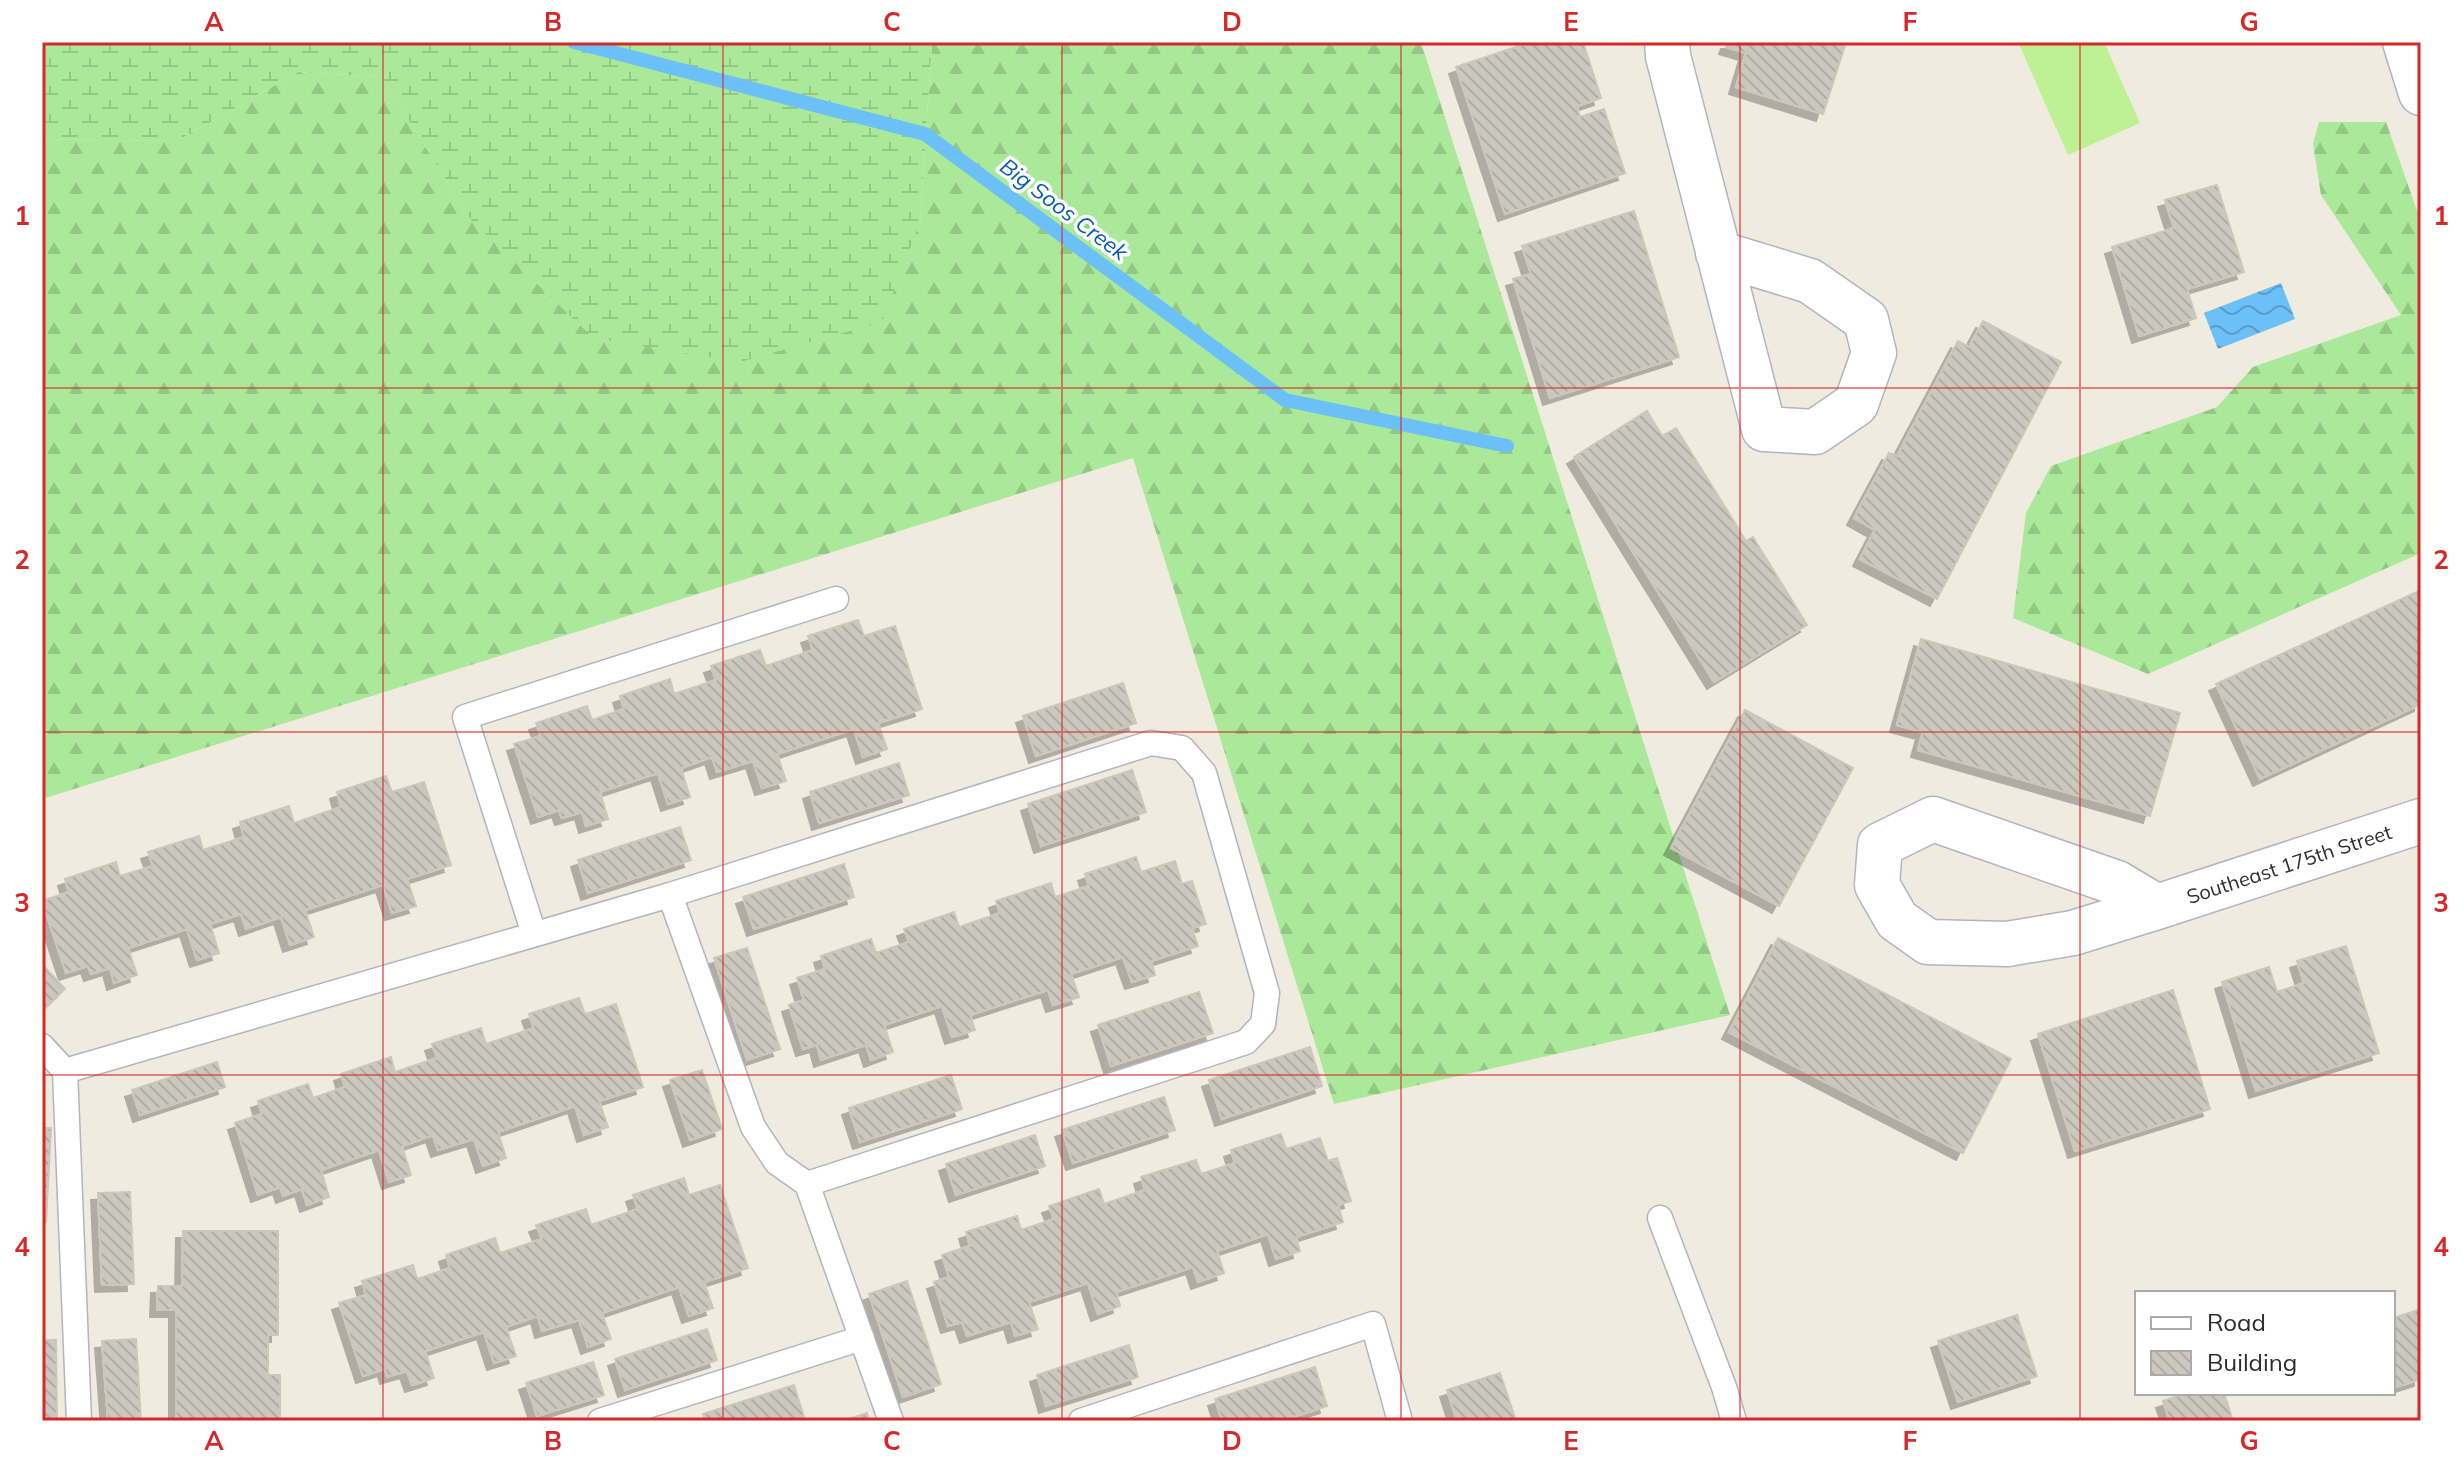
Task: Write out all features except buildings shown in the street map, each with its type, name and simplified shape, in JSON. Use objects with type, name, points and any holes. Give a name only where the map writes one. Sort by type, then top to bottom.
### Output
[{"type":"street","points":[[1667,42],[1718,253]]},
{"type":"street","points":[[2405,42],[2421,93]]},
{"type":"street","name":"Southeast 175th Street","points":[[2157,907],[2117,883],[1933,819],[1880,845],[1877,885],[1897,920],[1928,942],[2007,944],[2073,933],[2157,907],[2421,821]]},
{"type":"lane","points":[[534,934],[465,717],[836,599]]},
{"type":"lane","points":[[65,1071],[670,895],[1151,743],[1182,748],[1204,773],[1267,993],[1263,1024],[1246,1042],[807,1184]]},
{"type":"lane","points":[[670,895],[753,1127],[777,1163],[807,1184],[891,1421]]},
{"type":"lane","points":[[42,1046],[65,1071],[79,1421]]},
{"type":"lane","points":[[1660,1218],[1734,1421]]},
{"type":"lane","points":[[1081,1421],[1373,1324],[1400,1421]]},
{"type":"lane","points":[[600,1421],[862,1338]]},
{"type":"green space","points":[[42,42],[932,42],[920,222],[882,322],[740,362],[593,338],[471,220],[382,77],[298,72],[177,141],[42,139]]},
{"type":"green space","points":[[932,42],[1421,42],[1730,1015],[1334,1104],[1133,458],[42,799],[42,139],[177,141],[298,72],[382,77],[471,220],[920,222]]},
{"type":"green space","points":[[2018,42],[2104,42],[2140,123],[2068,155]]},
{"type":"green space","points":[[2319,122],[2386,122],[2421,222],[2421,553],[2148,674],[2013,618],[2026,513],[2051,466],[2217,407],[2253,367],[2401,315],[2321,195],[2313,144]]},
{"type":"water","points":[[2281,283],[2295,319],[2218,349],[2204,313]]},
{"type":"waterway","name":"Big Soos Creek","points":[[574,42],[925,134],[1285,400],[1507,446]]}]
